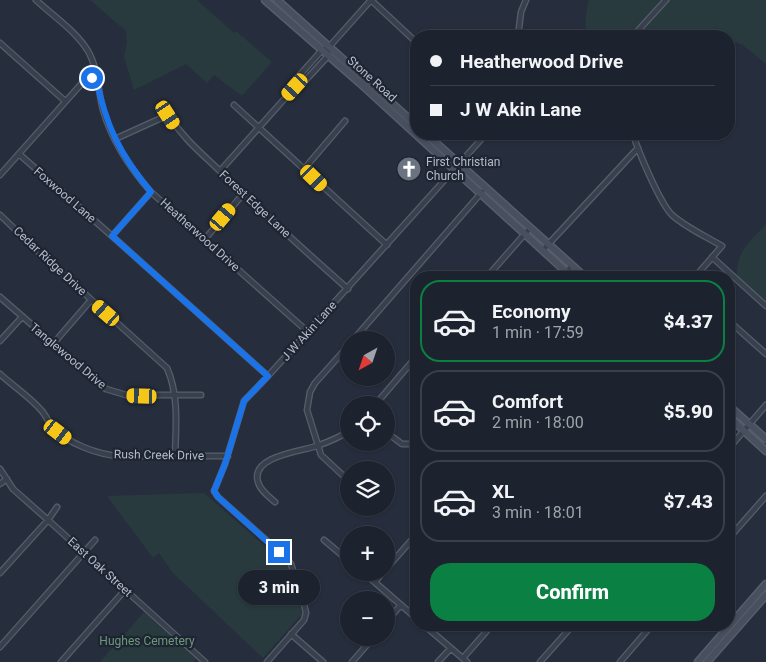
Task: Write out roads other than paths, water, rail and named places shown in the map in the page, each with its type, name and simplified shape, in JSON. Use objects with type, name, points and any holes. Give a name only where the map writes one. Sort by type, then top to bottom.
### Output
[{"type":"main road","name":"Stone Road","points":[[265,0],[410,130]]},
{"type":"main road","name":"Stone Road","points":[[277,0],[410,120]]},
{"type":"main road","name":"Stone Road","points":[[422,140],[566,271]]},
{"type":"main road","points":[[433,140],[578,271]]},
{"type":"main road","points":[[735,411],[766,439]]},
{"type":"main road","points":[[735,423],[766,451]]},
{"type":"main road","points":[[735,625],[766,584]]},
{"type":"main road","points":[[735,623],[766,595]]},
{"type":"main road","points":[[698,662],[728,631]]},
{"type":"main road","points":[[707,662],[731,631]]},
{"type":"street","name":"Heatherwood Drive","points":[[36,0],[83,44],[91,57],[103,109],[115,139],[128,163],[151,192],[308,332]]},
{"type":"street","points":[[295,87],[297,78],[371,0],[410,36]]},
{"type":"street","points":[[519,30],[521,12],[526,0]]},
{"type":"street","points":[[638,30],[666,0]]},
{"type":"street","points":[[0,43],[65,101]]},
{"type":"street","points":[[220,171],[295,87],[303,83],[328,56],[328,47]]},
{"type":"street","points":[[0,175],[83,82],[96,78]]},
{"type":"street","points":[[234,105],[387,245]]},
{"type":"street","name":"Forest Edge Lane","points":[[115,139],[168,115],[186,139],[243,194],[348,289]]},
{"type":"street","points":[[304,168],[345,121]]},
{"type":"street","name":"J W Akin Lane","points":[[291,634],[304,620],[306,613],[294,568],[284,556],[218,497],[214,491],[228,456],[244,401],[348,289],[481,140]]},
{"type":"street","points":[[635,140],[658,191],[671,213],[685,224],[722,246],[700,271]]},
{"type":"street","points":[[543,250],[638,148]]},
{"type":"street","name":"Foxwood Lane","points":[[19,154],[268,376]]},
{"type":"street","points":[[413,271],[486,188]]},
{"type":"street","points":[[112,236],[151,192]]},
{"type":"street","points":[[205,239],[243,194]]},
{"type":"street","name":"Cedar Ridge Drive","points":[[0,215],[167,368],[173,383],[175,396],[175,456]]},
{"type":"street","points":[[492,271],[530,228]]},
{"type":"street","points":[[712,257],[727,271]]},
{"type":"street","points":[[568,271],[572,265]]},
{"type":"street","points":[[361,331],[410,275]]},
{"type":"street","points":[[735,278],[766,306]]},
{"type":"street","name":"Tanglewood Drive","points":[[0,297],[106,389],[126,395],[201,395]]},
{"type":"street","points":[[53,344],[91,300]]},
{"type":"street","points":[[0,341],[22,317]]},
{"type":"street","points":[[735,326],[766,354]]},
{"type":"street","points":[[340,355],[315,383],[310,392],[307,410],[317,446],[323,458],[340,473]]},
{"type":"street","points":[[384,396],[410,364]]},
{"type":"street","name":"Rush Creek Drive","points":[[0,374],[41,410],[52,427],[67,438],[113,456],[228,456]]},
{"type":"street","points":[[735,440],[766,405]]},
{"type":"street","points":[[275,502],[262,490],[257,480],[260,467],[271,459],[317,446],[340,435]]},
{"type":"street","points":[[395,439],[402,444],[410,444]]},
{"type":"street","name":"East Oak Street","points":[[0,468],[20,496],[205,662]]},
{"type":"street","points":[[0,484],[7,479]]},
{"type":"street","points":[[735,531],[766,496]]},
{"type":"street","points":[[0,573],[48,520],[57,506]]},
{"type":"street","points":[[0,647],[95,540]]},
{"type":"street","points":[[324,540],[340,553]]},
{"type":"street","points":[[395,559],[410,542]]},
{"type":"street","points":[[374,582],[410,613]]},
{"type":"street","points":[[61,662],[125,590]]},
{"type":"street","points":[[395,612],[401,605]]},
{"type":"street","points":[[431,631],[467,662]]},
{"type":"street","points":[[463,658],[487,631]]},
{"type":"street","points":[[540,662],[568,631]]},
{"type":"street","points":[[620,662],[647,631]]},
{"type":"street","points":[[267,662],[291,634],[323,662]]},
{"type":"street","points":[[352,662],[366,646]]},
{"type":"street","points":[[438,662],[451,648]]},
{"type":"place","name":"First Christian Church","points":[[409,169]]},
{"type":"park label","name":"Hughes Cemetery","points":[[147,641]]}]
